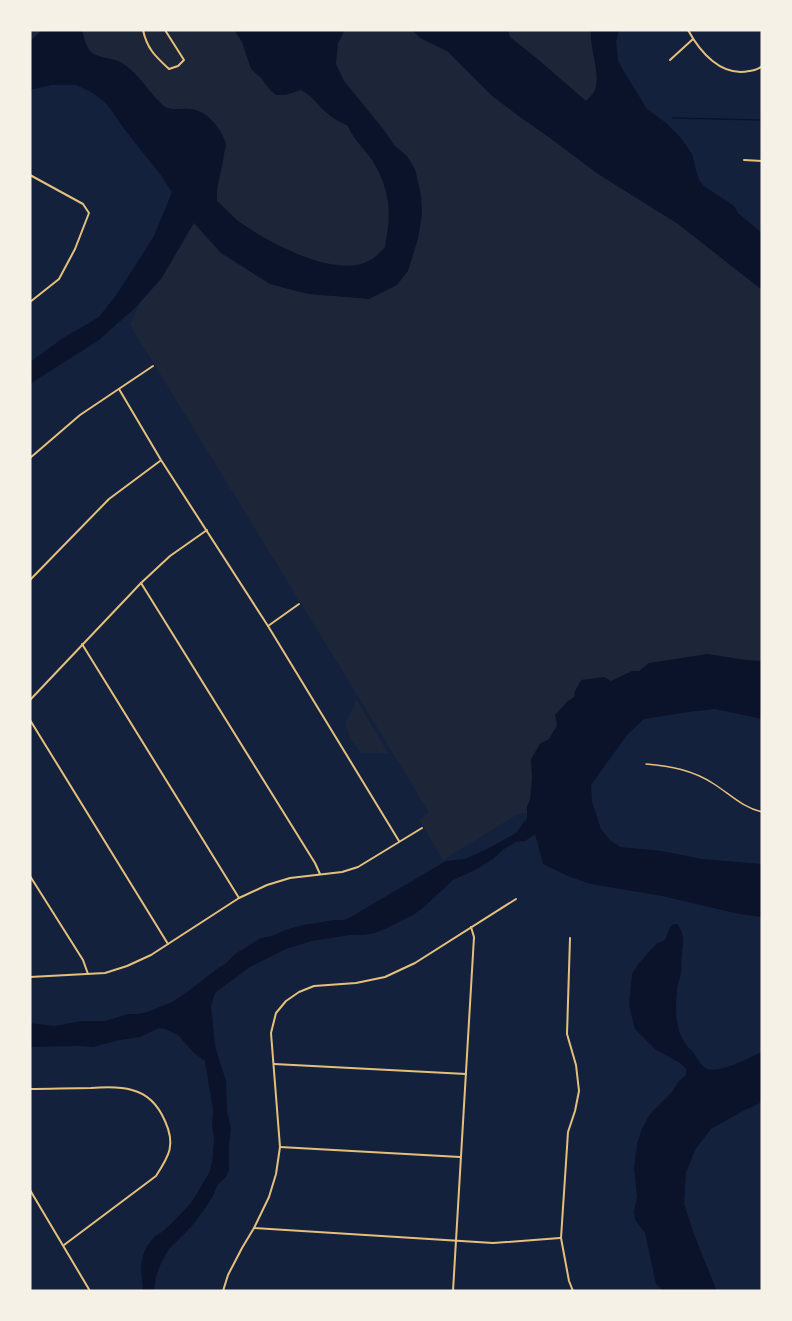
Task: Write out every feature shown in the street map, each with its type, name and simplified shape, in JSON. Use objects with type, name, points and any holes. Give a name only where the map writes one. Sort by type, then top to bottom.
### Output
[{"type":"street","points":[[144,30],[154,57],[169,69],[178,66],[184,60],[165,30]]},
{"type":"street","points":[[688,30],[693,39],[716,64],[728,71],[758,70],[762,66]]},
{"type":"street","points":[[669,60],[693,39]]},
{"type":"street","points":[[744,160],[762,161]]},
{"type":"street","points":[[30,175],[83,204],[89,213],[75,249],[59,279],[30,302]]},
{"type":"street","points":[[30,458],[80,415],[153,366]]},
{"type":"street","points":[[119,389],[399,841]]},
{"type":"street","points":[[30,580],[109,499],[161,460]]},
{"type":"street","points":[[30,700],[141,583],[170,556],[207,530]]},
{"type":"street","points":[[141,583],[320,874]]},
{"type":"street","points":[[268,627],[299,604]]},
{"type":"street","points":[[82,644],[239,898]]},
{"type":"street","points":[[30,720],[168,944]]},
{"type":"street","points":[[30,977],[89,975],[127,966],[151,955],[239,898],[282,881],[342,872],[358,867],[422,828]]},
{"type":"street","points":[[30,876],[83,960],[89,975]]},
{"type":"street","points":[[223,1291],[228,1275],[269,1197],[276,1174],[280,1147],[271,1033],[276,1014],[286,1001],[314,986],[356,983],[385,977],[415,963],[516,900]]},
{"type":"street","points":[[453,1291],[474,937],[471,927]]},
{"type":"street","points":[[570,938],[567,1034],[576,1065],[579,1091],[568,1132],[561,1238],[573,1291]]},
{"type":"street","points":[[274,1064],[467,1074]]},
{"type":"street","points":[[30,1089],[117,1087],[134,1090],[147,1097],[160,1109],[168,1126],[171,1148],[156,1176],[64,1245]]},
{"type":"street","points":[[280,1147],[461,1157]]},
{"type":"street","points":[[30,1190],[90,1291]]},
{"type":"street","points":[[254,1228],[493,1243],[561,1238]]},
{"type":"path","points":[[646,764],[667,766],[695,774],[744,806],[762,812]]},
{"type":"shaded area","points":[[30,30],[603,30],[607,77],[762,260],[762,697],[618,693],[547,811],[518,814],[443,860],[419,820],[429,812],[130,325],[196,181],[119,85],[30,70]]},
{"type":"shaded area","points":[[42,30],[82,30],[86,45],[91,52],[118,61],[128,68],[165,107],[191,109],[205,114],[220,131],[226,145],[218,183],[217,201],[250,229],[287,249],[328,264],[347,266],[364,263],[385,247],[388,202],[378,171],[348,126],[334,119],[309,95],[301,90],[286,95],[276,95],[271,91],[251,69],[242,42],[234,30],[345,30],[338,43],[336,64],[344,81],[395,146],[407,156],[415,169],[421,195],[422,215],[418,239],[408,271],[397,285],[369,299],[309,294],[270,284],[221,253],[194,223],[161,279],[135,308],[99,340],[30,384],[30,362],[63,338],[99,317],[117,294],[154,236],[172,192],[106,103],[91,92],[76,85],[51,85],[30,90],[30,41]]},
{"type":"shaded area","points":[[412,30],[508,30],[510,37],[586,101],[594,91],[597,76],[591,30],[619,30],[616,42],[618,60],[647,109],[681,138],[692,154],[699,180],[704,186],[734,206],[738,213],[762,233],[762,290],[678,224],[598,174],[520,117],[492,96],[447,51],[420,38]]},
{"type":"shaded area","points":[[707,654],[762,661],[762,719],[715,709],[644,719],[627,735],[591,785],[592,801],[601,829],[620,847],[662,851],[702,859],[762,864],[762,917],[591,884],[570,877],[543,864],[535,834],[525,841],[516,842],[475,870],[453,880],[423,908],[387,928],[375,933],[312,941],[286,949],[250,967],[216,992],[211,1006],[215,1045],[226,1080],[227,1111],[231,1128],[229,1170],[226,1177],[218,1184],[204,1210],[169,1249],[156,1276],[154,1291],[143,1291],[141,1268],[147,1246],[191,1203],[209,1173],[212,1163],[213,1110],[205,1061],[194,1053],[178,1035],[159,1028],[140,1037],[93,1047],[30,1047],[30,1023],[55,1026],[81,1021],[105,1021],[128,1014],[147,1012],[172,1002],[186,993],[235,954],[261,938],[303,925],[344,920],[446,861],[465,859],[489,848],[516,833],[527,818],[532,778],[531,759],[540,744],[549,739],[557,725],[555,715],[574,697],[581,680],[604,677],[611,681],[632,671],[639,671],[649,663]]},
{"type":"shaded area","points":[[356,699],[388,753],[361,753],[350,738],[345,722]]},
{"type":"shaded area","points":[[674,924],[680,927],[683,939],[676,1007],[677,1023],[686,1044],[702,1065],[712,1070],[726,1067],[762,1052],[762,1102],[711,1129],[695,1150],[686,1173],[684,1204],[717,1291],[663,1291],[656,1284],[645,1233],[635,1220],[634,1212],[637,1197],[634,1168],[637,1144],[642,1129],[650,1114],[686,1075],[686,1069],[655,1049],[635,1029],[629,1005],[632,974],[656,944],[665,940],[670,927]]},
{"type":"waterway","points":[[673,118],[762,120]]}]
